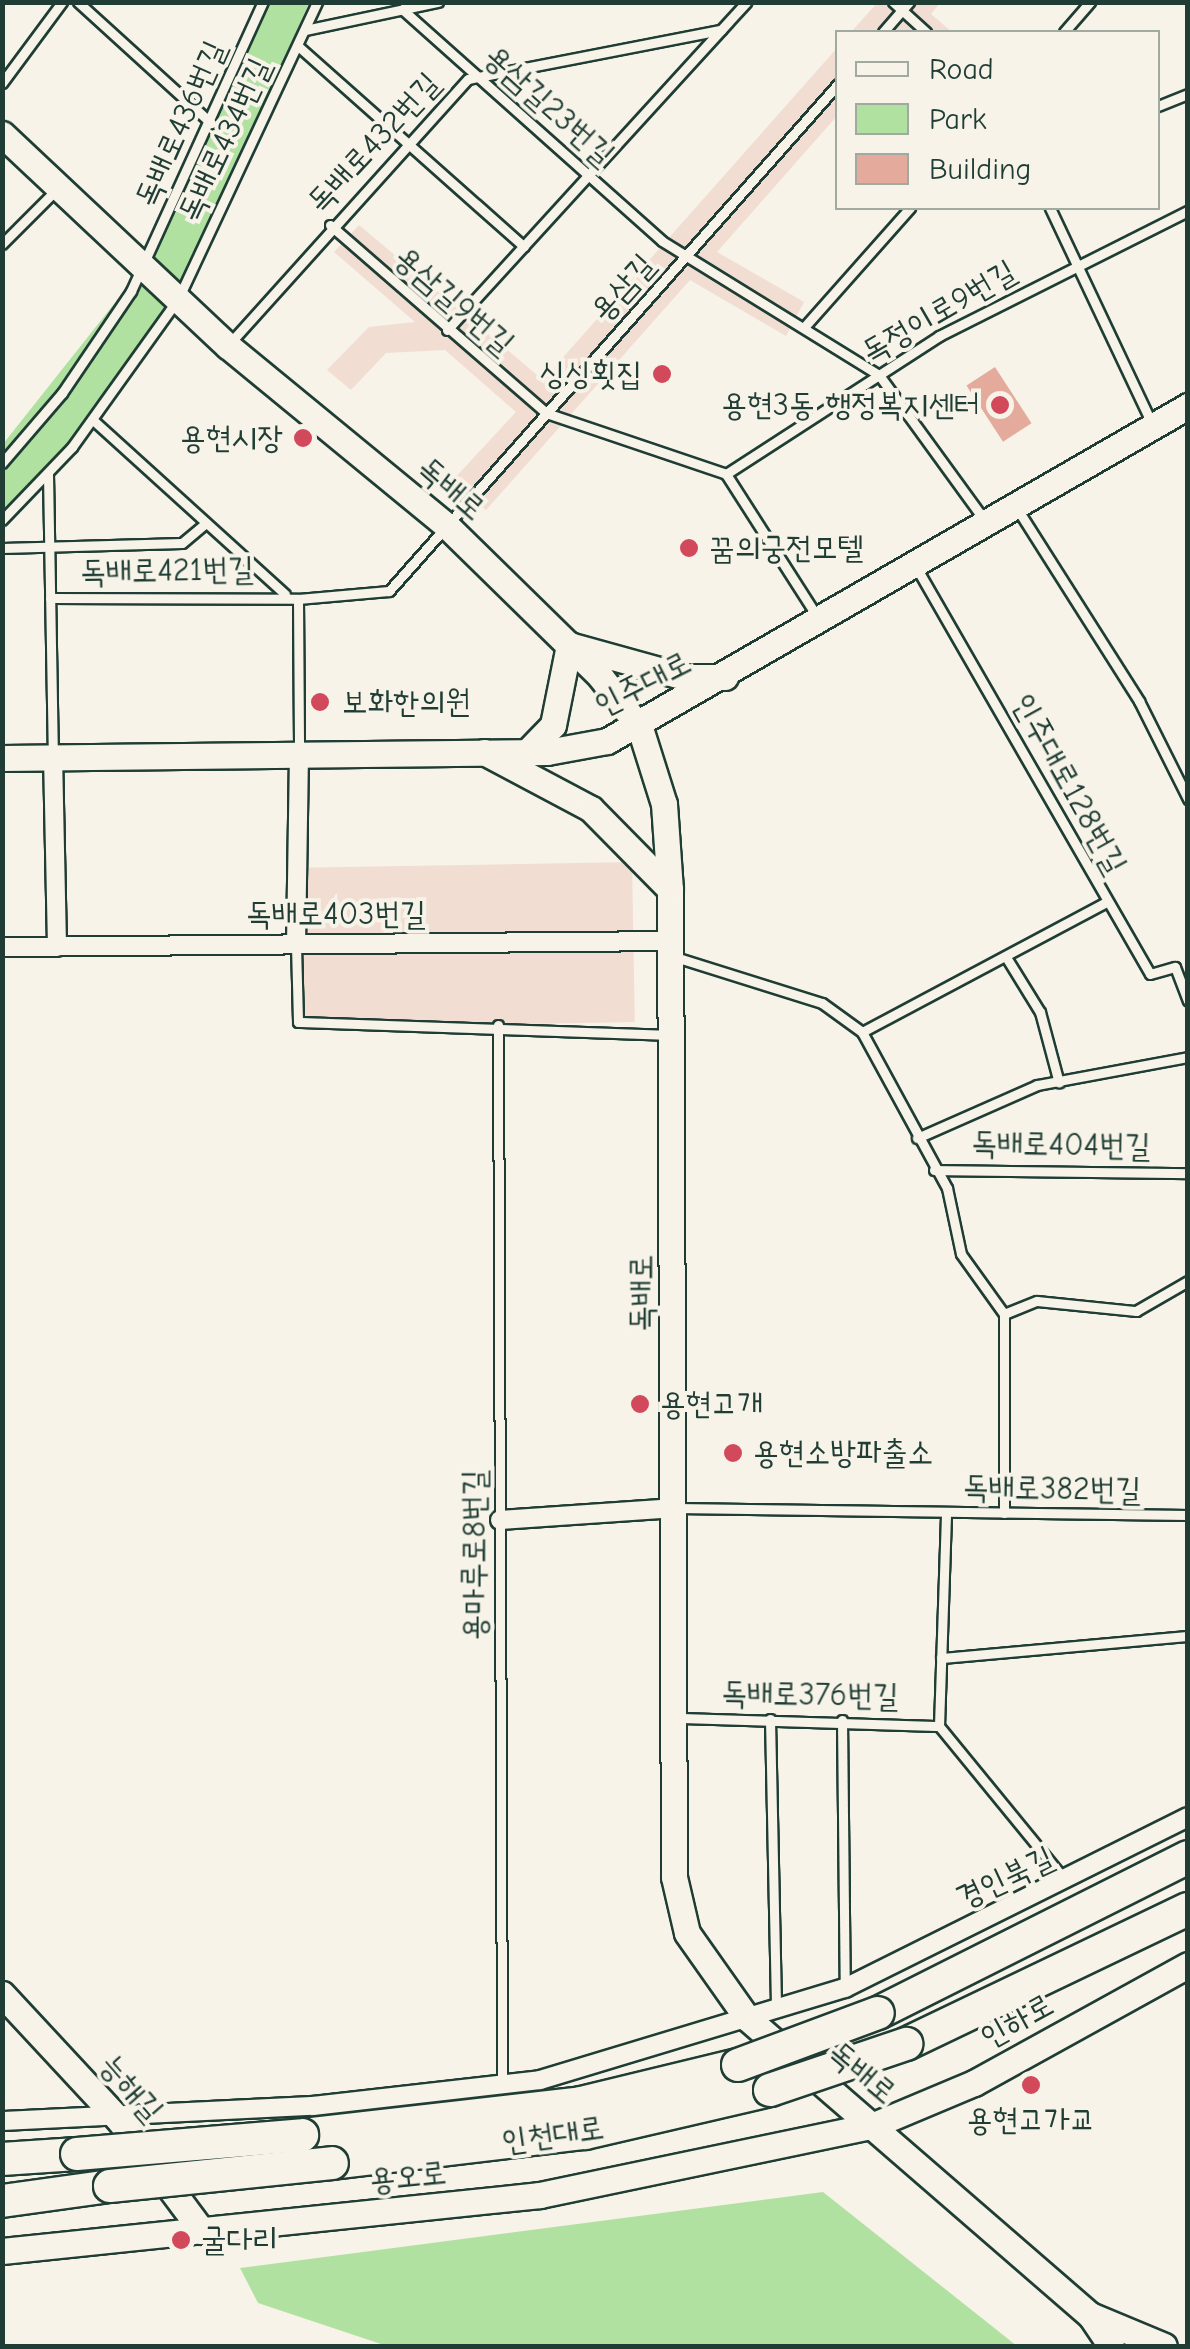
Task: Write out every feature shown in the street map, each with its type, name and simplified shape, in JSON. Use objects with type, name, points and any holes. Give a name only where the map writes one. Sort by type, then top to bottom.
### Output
[{"type":"highway","name":"인천대로","points":[[2,2159],[302,2135],[581,2103],[738,2065],[878,2013],[1188,1857]]},
{"type":"highway","name":"인천대로","points":[[2,2201],[585,2134],[770,2090],[906,2044],[1188,1909]]},
{"type":"main road","name":"독배로","points":[[2,134],[228,346],[447,526],[569,645],[640,728],[664,804],[670,888],[678,1718],[674,1877],[687,1934],[747,2018],[1090,2315],[1110,2346]]},
{"type":"main road","name":"인주대로","points":[[2,758],[527,752],[607,742],[640,728],[1188,406]]},
{"type":"main road","points":[[527,752],[562,704],[569,645],[684,677],[728,677]]},
{"type":"main road","points":[[484,752],[591,809],[670,888]]},
{"type":"main road","name":"인하로","points":[[874,2125],[974,2082],[1188,1964]]},
{"type":"main road","name":"능해길","points":[[2,1994],[120,2121],[202,2231]]},
{"type":"main road","name":"용오로","points":[[2,2251],[540,2195],[874,2125]]},
{"type":"main road","name":"독배로","points":[[1090,2315],[1164,2346]]},
{"type":"street","points":[[296,944],[298,754]]},
{"type":"street","points":[[53,755],[58,946]]},
{"type":"street","name":"독배로403번길","points":[[2,947],[296,944],[670,948]]},
{"type":"street","points":[[500,1520],[676,1508]]},
{"type":"street","name":"경인북길","points":[[2,2121],[120,2121],[270,2099],[502,2085],[622,2059],[747,2018],[776,2004],[845,1988],[1067,1883],[1188,1818]]},
{"type":"lane","points":[[2,83],[62,2]]},
{"type":"lane","points":[[78,2],[211,123]]},
{"type":"lane","name":"독배로436번길","points":[[2,463],[62,393],[144,266],[263,2]]},
{"type":"lane","name":"독배로434번길","points":[[178,299],[318,2]]},
{"type":"lane","points":[[305,30],[438,2]]},
{"type":"lane","points":[[447,330],[746,2]]},
{"type":"lane","points":[[893,2],[906,6],[924,30]]},
{"type":"lane","points":[[1066,30],[1090,2]]},
{"type":"lane","name":"용삼길23번길","points":[[406,6],[662,241],[806,325],[879,375],[986,522]]},
{"type":"lane","points":[[885,30],[906,6]]},
{"type":"lane","name":"독배로432번길","points":[[228,346],[405,141],[477,75],[720,30]]},
{"type":"lane","points":[[298,46],[524,247]]},
{"type":"lane","name":"용삼길","points":[[447,526],[835,87]]},
{"type":"lane","points":[[1160,105],[1188,94]]},
{"type":"lane","points":[[2,244],[60,186]]},
{"type":"lane","points":[[806,325],[908,210]]},
{"type":"lane","points":[[1051,210],[1153,424]]},
{"type":"lane","name":"독정이로9번길","points":[[726,474],[879,375],[1076,262],[1188,211]]},
{"type":"lane","name":"용삼길9번길","points":[[330,225],[546,413]]},
{"type":"lane","points":[[2,520],[48,474],[93,420],[178,299]]},
{"type":"lane","points":[[546,413],[726,474],[820,622]]},
{"type":"lane","points":[[2,548],[182,543],[206,522],[93,420]]},
{"type":"lane","points":[[48,474],[53,755]]},
{"type":"lane","points":[[1014,505],[1138,701],[1188,799]]},
{"type":"lane","name":"독배로421번길","points":[[206,522],[285,594],[298,599],[383,595],[447,526]]},
{"type":"lane","name":"인주대로128번길","points":[[915,565],[1150,974],[1175,967]]},
{"type":"lane","name":"독배로421번길","points":[[50,598],[285,594]]},
{"type":"lane","points":[[298,599],[298,754]]},
{"type":"lane","points":[[862,1032],[1107,902]]},
{"type":"lane","points":[[296,944],[298,1022],[498,1025],[673,1036]]},
{"type":"lane","name":"독배로404번길","points":[[670,948],[822,1003],[862,1032],[953,1201],[962,1254],[1004,1314]]},
{"type":"lane","points":[[1006,957],[1040,1012],[1059,1084],[1188,1057]]},
{"type":"lane","points":[[1188,959],[1175,967],[1188,1001]]},
{"type":"lane","name":"용마루로8번길","points":[[498,1025],[502,2085]]},
{"type":"lane","name":"독배로404번길","points":[[917,1138],[1037,1085],[1059,1084]]},
{"type":"lane","name":"독배로404번길","points":[[934,1170],[1188,1173]]},
{"type":"lane","points":[[1004,1513],[1004,1314],[1037,1301],[1136,1312],[1188,1282]]},
{"type":"lane","name":"독배로382번길","points":[[676,1508],[1188,1516]]},
{"type":"lane","name":"독배로376번길","points":[[946,1512],[940,1726],[1067,1883]]},
{"type":"lane","name":"독배로376번길","points":[[941,1658],[1188,1636]]},
{"type":"lane","name":"독배로376번길","points":[[678,1718],[842,1720],[940,1726]]},
{"type":"lane","points":[[770,1719],[776,2004]]},
{"type":"lane","points":[[842,1720],[845,1988]]},
{"type":"shaded area","points":[[878,2],[940,3],[931,14],[950,30],[853,30]]},
{"type":"shaded area","name":"용현시장","points":[[835,50],[835,118],[717,252],[804,302],[786,336],[690,280],[486,510],[452,481],[516,412],[445,350],[386,353],[351,390],[327,370],[369,327],[415,322],[334,252],[359,225],[543,380]]},
{"type":"shaded area","points":[[632,862],[635,1022],[303,1028],[300,868]]},
{"type":"green space","points":[[264,3],[309,3],[178,299],[48,474],[3,513],[3,444],[144,266]]},
{"type":"green space","points":[[823,2192],[1017,2346],[387,2346],[258,2303],[240,2268]]},
{"type":"building","points":[[995,367],[1031,423],[1003,442],[966,386]]},
{"type":"place","name":"싱싱횟집","points":[[662,374]]},
{"type":"place","name":"용현3동 행정복지센터","points":[[1000,405]]},
{"type":"place","name":"용현시장","points":[[303,438]]},
{"type":"place","name":"꿈의궁전모텔","points":[[689,548]]},
{"type":"place","name":"보화한의원","points":[[320,702]]},
{"type":"place","name":"용현고개","points":[[640,1404]]},
{"type":"place","name":"용현소방파출소","points":[[733,1453]]},
{"type":"place","name":"용현고가교","points":[[1031,2085]]},
{"type":"place","name":"굴다리","points":[[181,2240]]}]
